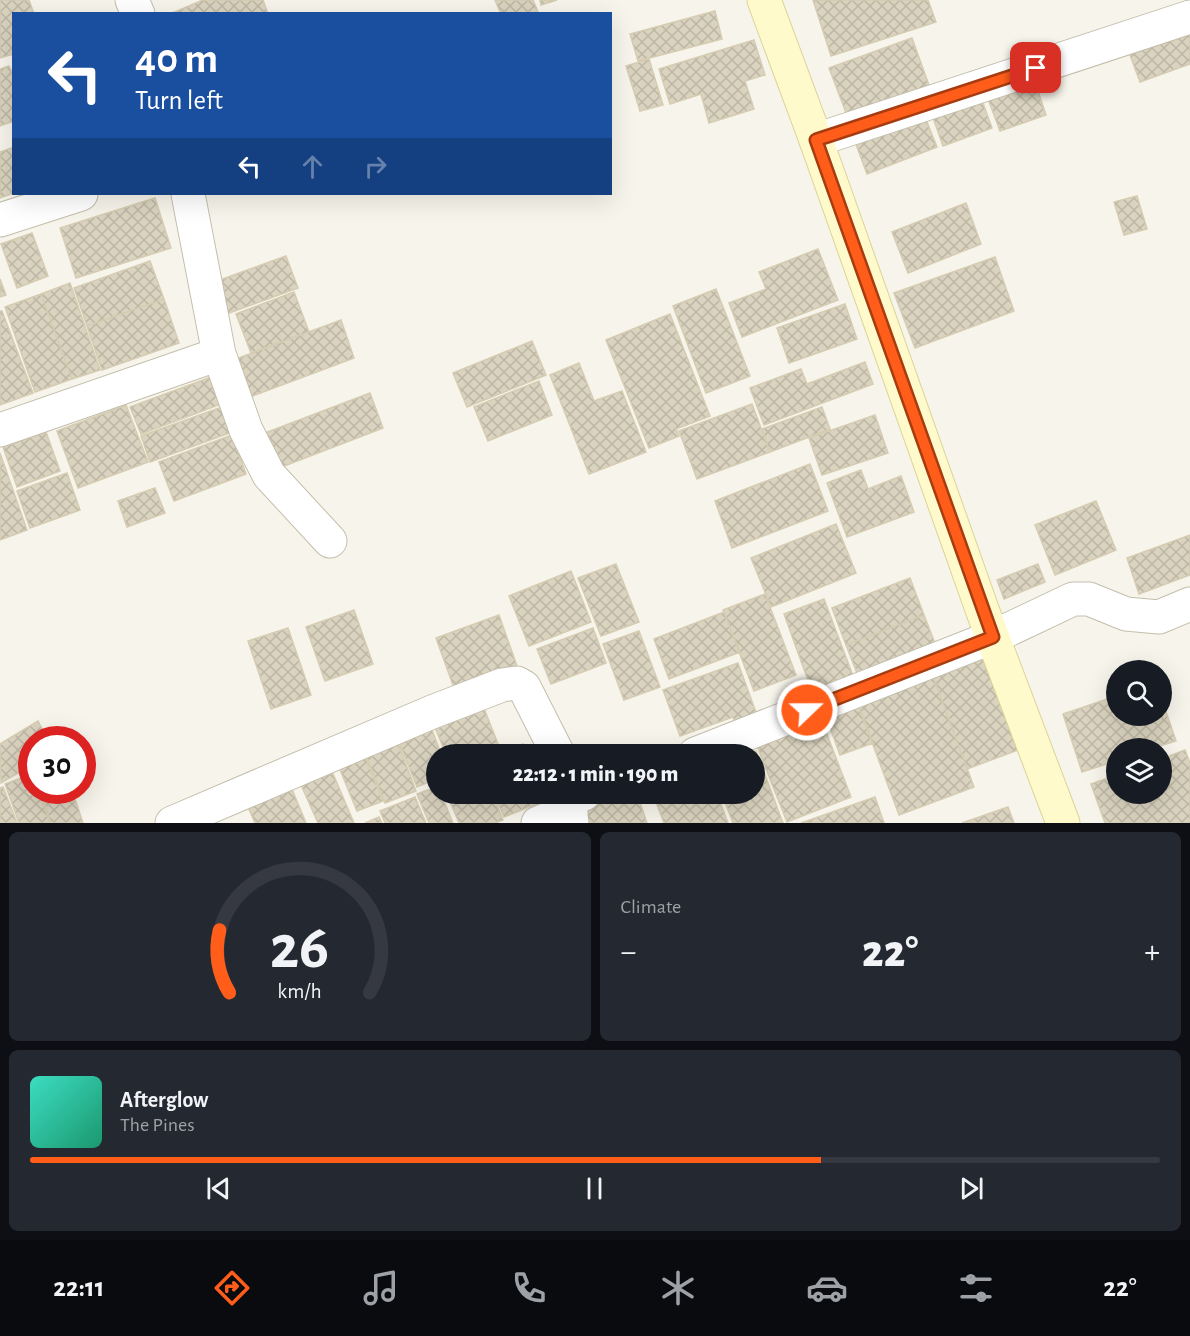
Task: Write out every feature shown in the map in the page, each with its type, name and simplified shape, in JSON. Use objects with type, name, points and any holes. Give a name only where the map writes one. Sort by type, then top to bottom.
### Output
[{"type":"street","points":[[764,0],[993,637],[1063,823]]},
{"type":"street","points":[[816,140],[1190,17]]},
{"type":"street","points":[[0,220],[78,195]]},
{"type":"street","points":[[188,195],[219,354],[246,430],[270,475],[330,541]]},
{"type":"street","points":[[0,430],[219,354]]},
{"type":"street","points":[[720,744],[993,637],[1073,599],[1089,599],[1126,614],[1159,617],[1190,604]]},
{"type":"street","points":[[173,823],[421,717],[502,685],[517,683],[524,687],[553,744]]},
{"type":"street","points":[[538,823],[574,804]]},
{"type":"building","points":[[0,0],[29,0],[33,12],[12,12],[12,55],[0,58]]},
{"type":"building","points":[[203,0],[263,0],[267,12],[175,12]]},
{"type":"building","points":[[495,0],[533,0],[538,12],[500,12]]},
{"type":"building","points":[[540,0],[557,0],[541,5]]},
{"type":"building","points":[[813,0],[928,0],[936,22],[831,56]]},
{"type":"building","points":[[715,11],[722,39],[638,61],[630,34]]},
{"type":"building","points":[[1190,24],[1190,64],[1140,82],[1127,47]]},
{"type":"building","points":[[912,38],[930,88],[848,118],[829,68]]},
{"type":"building","points":[[754,40],[765,75],[745,81],[754,109],[709,123],[701,94],[670,104],[659,69]]},
{"type":"building","points":[[649,59],[663,105],[640,111],[626,66]]},
{"type":"building","points":[[9,66],[12,72],[12,122],[0,126],[0,69]]},
{"type":"building","points":[[1035,82],[1046,115],[1000,131],[988,99]]},
{"type":"building","points":[[979,92],[992,128],[943,146],[930,109]]},
{"type":"building","points":[[923,112],[937,147],[867,174],[854,139]]},
{"type":"building","points":[[12,148],[12,194],[0,198],[0,152]]},
{"type":"building","points":[[1137,196],[1147,229],[1124,235],[1114,202]]},
{"type":"building","points":[[155,198],[171,248],[76,278],[60,228]]},
{"type":"building","points":[[966,203],[981,244],[908,273],[892,232]]},
{"type":"building","points":[[32,233],[48,276],[17,288],[1,244]]},
{"type":"building","points":[[818,249],[838,300],[742,337],[729,303],[766,289],[759,272]]},
{"type":"building","points":[[286,256],[298,288],[221,316],[209,284]]},
{"type":"building","points":[[995,257],[1014,311],[915,348],[894,293]]},
{"type":"building","points":[[150,261],[164,299],[87,326],[74,288]]},
{"type":"building","points":[[0,279],[6,295],[0,297]]},
{"type":"building","points":[[70,283],[100,370],[72,379],[41,294]]},
{"type":"building","points":[[716,289],[750,376],[706,393],[673,306]]},
{"type":"building","points":[[294,292],[309,332],[251,353],[236,314]]},
{"type":"building","points":[[41,294],[72,379],[35,392],[5,307]]},
{"type":"building","points":[[164,299],[179,343],[102,370],[87,326]]},
{"type":"building","points":[[845,304],[857,339],[789,363],[777,328]]},
{"type":"building","points":[[0,311],[2,311],[33,393],[0,405]]},
{"type":"building","points":[[670,314],[710,416],[676,429],[679,436],[649,448],[606,340]]},
{"type":"building","points":[[341,320],[354,358],[242,400],[228,362]]},
{"type":"building","points":[[532,341],[546,375],[467,407],[453,373]]},
{"type":"building","points":[[865,362],[873,384],[764,425],[750,388],[801,369],[807,384]]},
{"type":"building","points":[[579,363],[594,401],[622,391],[646,452],[589,474],[550,375]]},
{"type":"building","points":[[211,377],[221,404],[141,434],[130,407]]},
{"type":"building","points":[[539,381],[552,415],[488,441],[474,407]]},
{"type":"building","points":[[370,393],[383,428],[279,468],[265,433]]},
{"type":"building","points":[[752,404],[770,452],[697,479],[679,431]]},
{"type":"building","points":[[126,405],[148,462],[78,488],[57,431]]},
{"type":"building","points":[[222,407],[232,432],[150,462],[141,436]]},
{"type":"building","points":[[822,407],[830,429],[770,452],[762,429]]},
{"type":"building","points":[[875,415],[888,453],[822,475],[809,438]]},
{"type":"building","points":[[46,432],[60,471],[17,487],[3,447]]},
{"type":"building","points":[[232,435],[246,474],[174,501],[159,462]]},
{"type":"building","points":[[0,453],[27,530],[0,540]]},
{"type":"building","points":[[810,464],[828,511],[732,548],[715,501]]},
{"type":"building","points":[[861,470],[868,489],[901,476],[914,512],[847,537],[827,483]]},
{"type":"building","points":[[67,473],[80,510],[30,528],[17,491]]},
{"type":"building","points":[[155,488],[165,513],[127,527],[118,501]]},
{"type":"building","points":[[1096,501],[1116,550],[1055,575],[1035,525]]},
{"type":"building","points":[[836,524],[856,573],[771,607],[751,558]]},
{"type":"building","points":[[1190,535],[1190,575],[1139,594],[1127,558]]},
{"type":"building","points":[[616,564],[639,622],[601,636],[578,578]]},
{"type":"building","points":[[1038,564],[1045,582],[1004,599],[997,580]]},
{"type":"building","points":[[571,571],[591,622],[529,646],[509,596]]},
{"type":"building","points":[[910,578],[924,615],[846,645],[832,608]]},
{"type":"building","points":[[765,594],[796,675],[754,691],[723,610]]},
{"type":"building","points":[[824,599],[855,681],[814,697],[784,614]]},
{"type":"building","points":[[354,610],[373,664],[325,681],[306,627]]},
{"type":"building","points":[[724,612],[740,652],[669,679],[654,639]]},
{"type":"building","points":[[499,615],[517,666],[454,688],[436,638]]},
{"type":"building","points":[[924,615],[938,651],[860,681],[846,645]]},
{"type":"building","points":[[288,628],[311,695],[271,709],[248,641]]},
{"type":"building","points":[[593,628],[606,663],[551,684],[537,649]]},
{"type":"building","points":[[639,631],[660,687],[624,700],[603,644]]},
{"type":"building","points":[[981,652],[1018,750],[967,769],[931,671]]},
{"type":"building","points":[[738,663],[761,726],[739,734],[733,717],[680,736],[663,690]]},
{"type":"building","points":[[931,671],[974,787],[899,815],[856,699]]},
{"type":"building","points":[[480,698],[498,744],[442,744],[431,718]]},
{"type":"building","points":[[856,699],[873,743],[840,755],[824,711]]},
{"type":"building","points":[[1106,699],[1106,726],[1171,726],[1176,741],[1172,742],[1172,738],[1106,738],[1106,764],[1082,772],[1063,714]]},
{"type":"building","points":[[820,716],[851,797],[787,822],[765,766],[765,744],[756,744],[755,741]]},
{"type":"building","points":[[428,719],[437,744],[426,744],[426,783],[417,787],[395,732]]},
{"type":"building","points":[[38,721],[41,726],[30,726]]},
{"type":"building","points":[[18,733],[18,773],[1,783],[0,744]]},
{"type":"building","points":[[396,738],[416,791],[385,803],[364,750]]},
{"type":"building","points":[[362,749],[383,801],[357,811],[336,760]]},
{"type":"building","points":[[1185,750],[1190,763],[1190,823],[1105,823],[1091,784],[1106,779],[1106,804],[1172,804],[1172,755]]},
{"type":"building","points":[[328,762],[354,823],[318,823],[297,776]]},
{"type":"building","points":[[765,775],[783,823],[733,823],[726,804],[765,804]]},
{"type":"building","points":[[18,779],[18,804],[43,804],[50,823],[19,823],[5,784]]},
{"type":"building","points":[[289,782],[306,823],[255,823],[245,800]]},
{"type":"building","points":[[3,787],[17,823],[0,823],[0,788]]},
{"type":"building","points":[[426,791],[426,804],[445,804],[453,823],[429,823],[417,794]]},
{"type":"building","points":[[415,797],[426,823],[385,823],[380,811]]},
{"type":"building","points":[[875,797],[884,823],[801,823]]},
{"type":"building","points":[[45,804],[77,804],[83,823],[51,823]]},
{"type":"building","points":[[451,804],[496,804],[503,820],[495,823],[459,823]]},
{"type":"building","points":[[498,804],[536,804],[504,817]]},
{"type":"building","points":[[573,804],[640,804],[647,823],[580,823]]},
{"type":"building","points":[[657,804],[721,804],[728,823],[664,823]]},
{"type":"building","points":[[1008,807],[1014,823],[962,823]]},
{"type":"building","points":[[379,817],[382,823],[365,823]]},
{"type":"route","points":[[807,710],[993,637],[816,140],[1036,68]]}]
